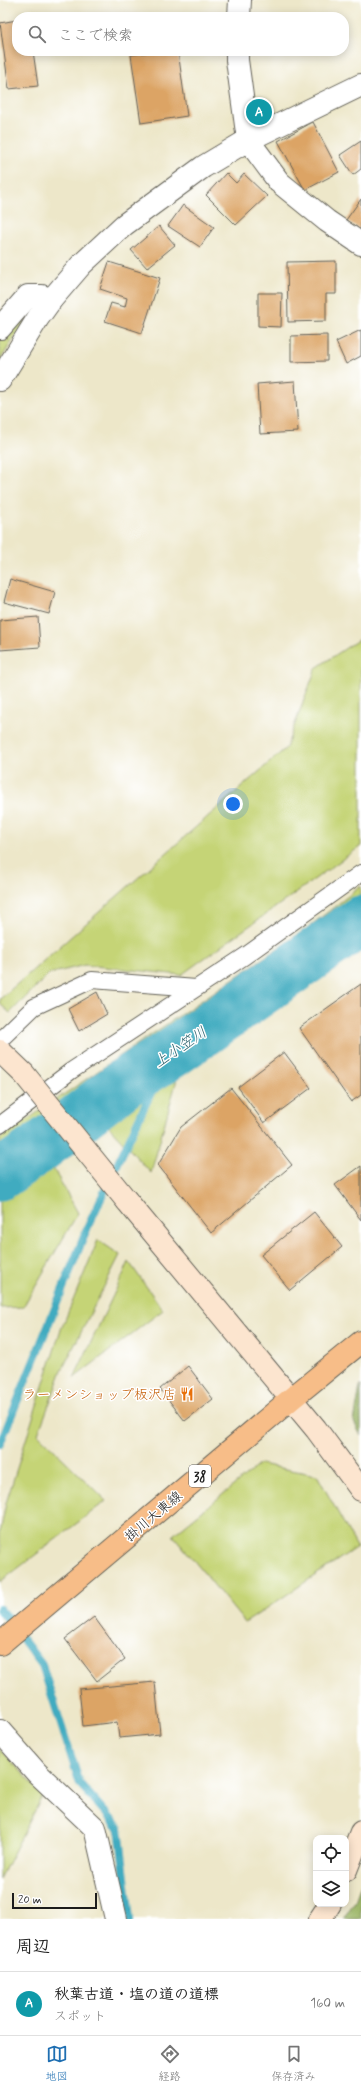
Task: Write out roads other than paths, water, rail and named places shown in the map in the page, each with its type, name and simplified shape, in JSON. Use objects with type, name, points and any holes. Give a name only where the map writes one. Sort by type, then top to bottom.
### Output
[{"type":"main road","name":"掛川大東線","points":[[0,1644],[41,1612],[291,1399],[361,1342]]},
{"type":"street","points":[[239,12],[240,0]]},
{"type":"street","points":[[237,56],[248,140],[279,182],[327,221],[361,244]]},
{"type":"street","points":[[0,380],[38,318],[51,300],[81,265],[124,225],[203,166],[248,140],[361,85]]},
{"type":"street","points":[[0,328],[28,296],[42,296],[51,300]]},
{"type":"street","points":[[0,1051],[24,1074],[128,1200],[291,1399],[347,1469],[361,1490]]},
{"type":"street","points":[[0,1731],[36,1773],[95,1828],[116,1919]]},
{"type":"street","points":[[349,1862],[361,1832]]},
{"type":"street","points":[[320,1919],[328,1907]]},
{"type":"lane","points":[[0,1125],[71,1071],[196,988],[361,873]]},
{"type":"lane","points":[[0,1040],[34,1007],[92,980],[196,988]]},
{"type":"waterway","name":"上小笠川","points":[[0,1175],[42,1146],[126,1082],[169,1055],[361,921]]},
{"type":"waterway","points":[[0,1444],[89,1224],[169,1055]]},
{"type":"waterway","points":[[0,1609],[42,1665],[80,1784],[119,1828],[130,1919]]},
{"type":"place","name":"秋葉古道・塩の道の道標","points":[[259,112]]},
{"type":"place","name":"ラーメンショップ板沢店","points":[[187,1394]]}]
